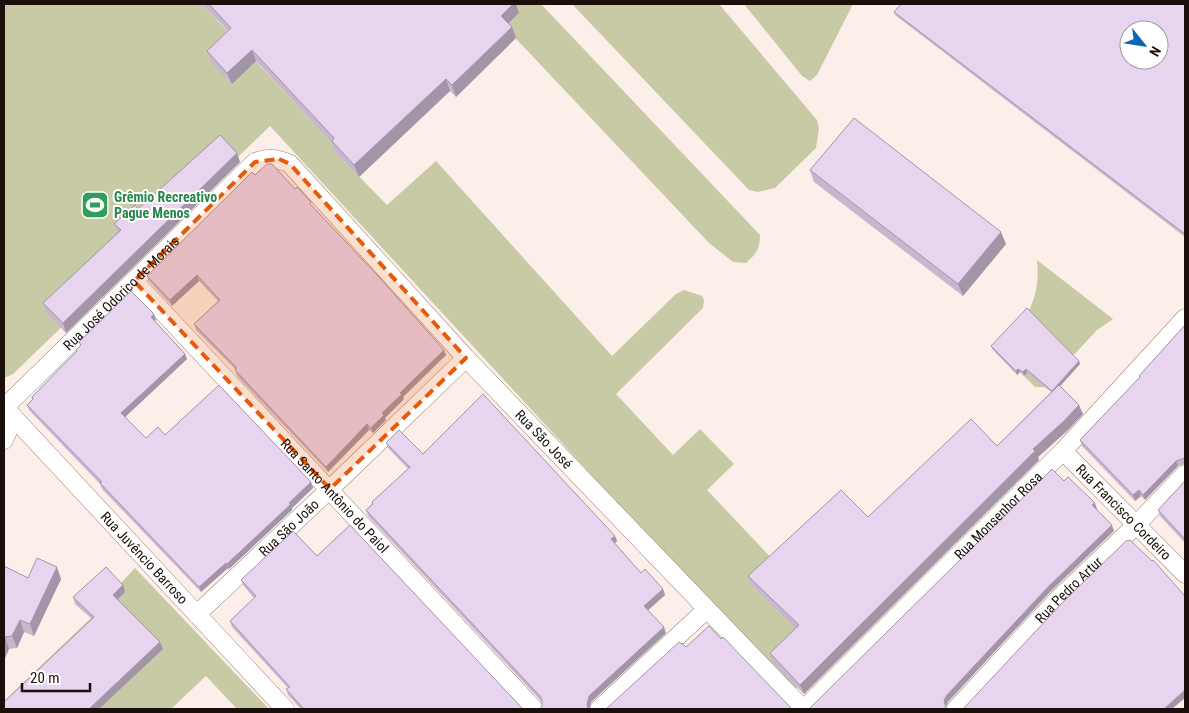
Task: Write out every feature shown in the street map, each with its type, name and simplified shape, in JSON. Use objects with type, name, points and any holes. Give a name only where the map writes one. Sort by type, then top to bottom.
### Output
[{"type":"street","name":"Rua José Odorico de Morais","points":[[4,440],[7,411],[134,281],[255,162],[266,158],[279,159],[290,164]]},
{"type":"street","name":"Rua São José","points":[[290,164],[466,358],[804,709]]},
{"type":"street","name":"Rua Santo Antônio do Paiol","points":[[134,281],[534,709]]},
{"type":"street","name":"Rua Monsenhor Rosa","points":[[804,709],[1062,451],[1185,318]]},
{"type":"street","name":"Rua São João","points":[[197,614],[330,490],[466,358]]},
{"type":"street","name":"Rua Juvêncio Barroso","points":[[7,411],[285,709]]},
{"type":"street","name":"Rua Francisco Cordeiro","points":[[1062,451],[1185,574]]},
{"type":"street","name":"Rua Pedro Artur","points":[[956,709],[1057,600],[1136,525],[1185,474]]},
{"type":"street","points":[[599,709],[707,608]]},
{"type":"highlighted area","points":[[279,159],[290,164],[466,358],[330,489],[134,281],[255,162]]},
{"type":"green space","points":[[4,4],[202,4],[339,150],[336,153],[387,205],[436,161],[612,356],[676,294],[684,290],[702,296],[704,300],[703,308],[616,394],[673,455],[700,429],[734,464],[707,490],[776,563],[802,634],[806,680],[795,689],[784,684],[270,126],[13,374],[4,378]]},
{"type":"green space","points":[[516,4],[541,4],[760,235],[757,251],[746,263],[733,262],[709,243],[505,27],[519,13]]},
{"type":"green space","points":[[572,4],[719,4],[817,120],[819,128],[816,148],[775,188],[758,192],[749,190]]},
{"type":"green space","points":[[744,4],[853,4],[817,75],[810,81],[802,76]]},
{"type":"green space","points":[[1037,260],[1113,319],[1097,330],[1044,387],[1035,387],[1024,376],[1057,341],[1028,312],[1037,287]]},
{"type":"green space","points":[[135,568],[269,709],[237,709],[206,676],[171,709],[4,709],[4,701],[91,618],[94,621],[119,585]]},
{"type":"building","points":[[209,4],[513,4],[501,16],[512,27],[452,85],[446,79],[354,165],[332,141],[334,138],[252,50],[227,73],[207,51],[231,28]]},
{"type":"building","points":[[901,4],[1185,4],[1185,234],[894,12]]},
{"type":"building","points":[[854,118],[1001,232],[958,284],[810,170]]},
{"type":"building","points":[[220,135],[237,153],[63,323],[43,303],[121,230],[114,224],[135,205],[138,209]]},
{"type":"building","points":[[267,164],[272,164],[295,189],[297,187],[311,202],[310,204],[444,350],[400,393],[402,394],[382,413],[384,415],[371,428],[367,424],[326,467],[235,370],[237,368],[194,324],[220,300],[197,275],[170,300],[147,276],[252,172],[255,175]]},
{"type":"building","points":[[131,291],[154,314],[151,317],[185,354],[121,413],[146,438],[158,427],[165,435],[219,385],[311,482],[289,503],[291,504],[227,564],[199,587],[100,483],[102,482],[27,405],[33,399],[32,397],[77,351],[81,345],[79,342]]},
{"type":"building","points":[[1027,308],[1079,361],[1052,391],[1026,369],[1023,372],[1018,369],[1016,371],[991,346]]},
{"type":"building","points":[[1185,325],[1185,458],[1176,461],[1143,495],[1139,490],[1133,495],[1080,440],[1140,377]]},
{"type":"building","points":[[1059,385],[1079,405],[1033,449],[1035,451],[800,685],[770,653],[799,625],[748,576],[841,490],[868,517],[971,419],[997,446]]},
{"type":"building","points":[[483,394],[615,536],[611,539],[641,573],[645,569],[663,589],[644,606],[664,627],[589,696],[588,709],[540,709],[542,700],[540,696],[366,510],[373,504],[372,502],[410,467],[386,443],[399,430],[423,454]]},
{"type":"building","points":[[1052,469],[1064,481],[1068,477],[1095,503],[1092,505],[1112,525],[1048,587],[946,696],[944,701],[946,709],[809,709]]},
{"type":"building","points":[[1185,481],[1185,539],[1158,510]]},
{"type":"building","points":[[350,525],[523,709],[304,709],[286,689],[290,687],[230,621],[256,596],[241,580],[293,531],[317,556]]},
{"type":"building","points":[[1127,540],[1130,540],[1153,560],[1185,596],[1185,690],[1164,709],[963,709],[1063,602]]},
{"type":"building","points":[[37,558],[57,567],[30,624],[20,620],[12,636],[5,637],[4,639],[4,566],[28,578]]},
{"type":"building","points":[[106,567],[123,585],[113,595],[160,642],[89,709],[4,709],[4,702],[94,617],[73,597]]},
{"type":"building","points":[[709,626],[721,639],[723,637],[792,709],[606,709],[679,642],[686,647]]},
{"type":"place","name":"Grêmio Recreativo Pague Menos","points":[[95,205]]}]
